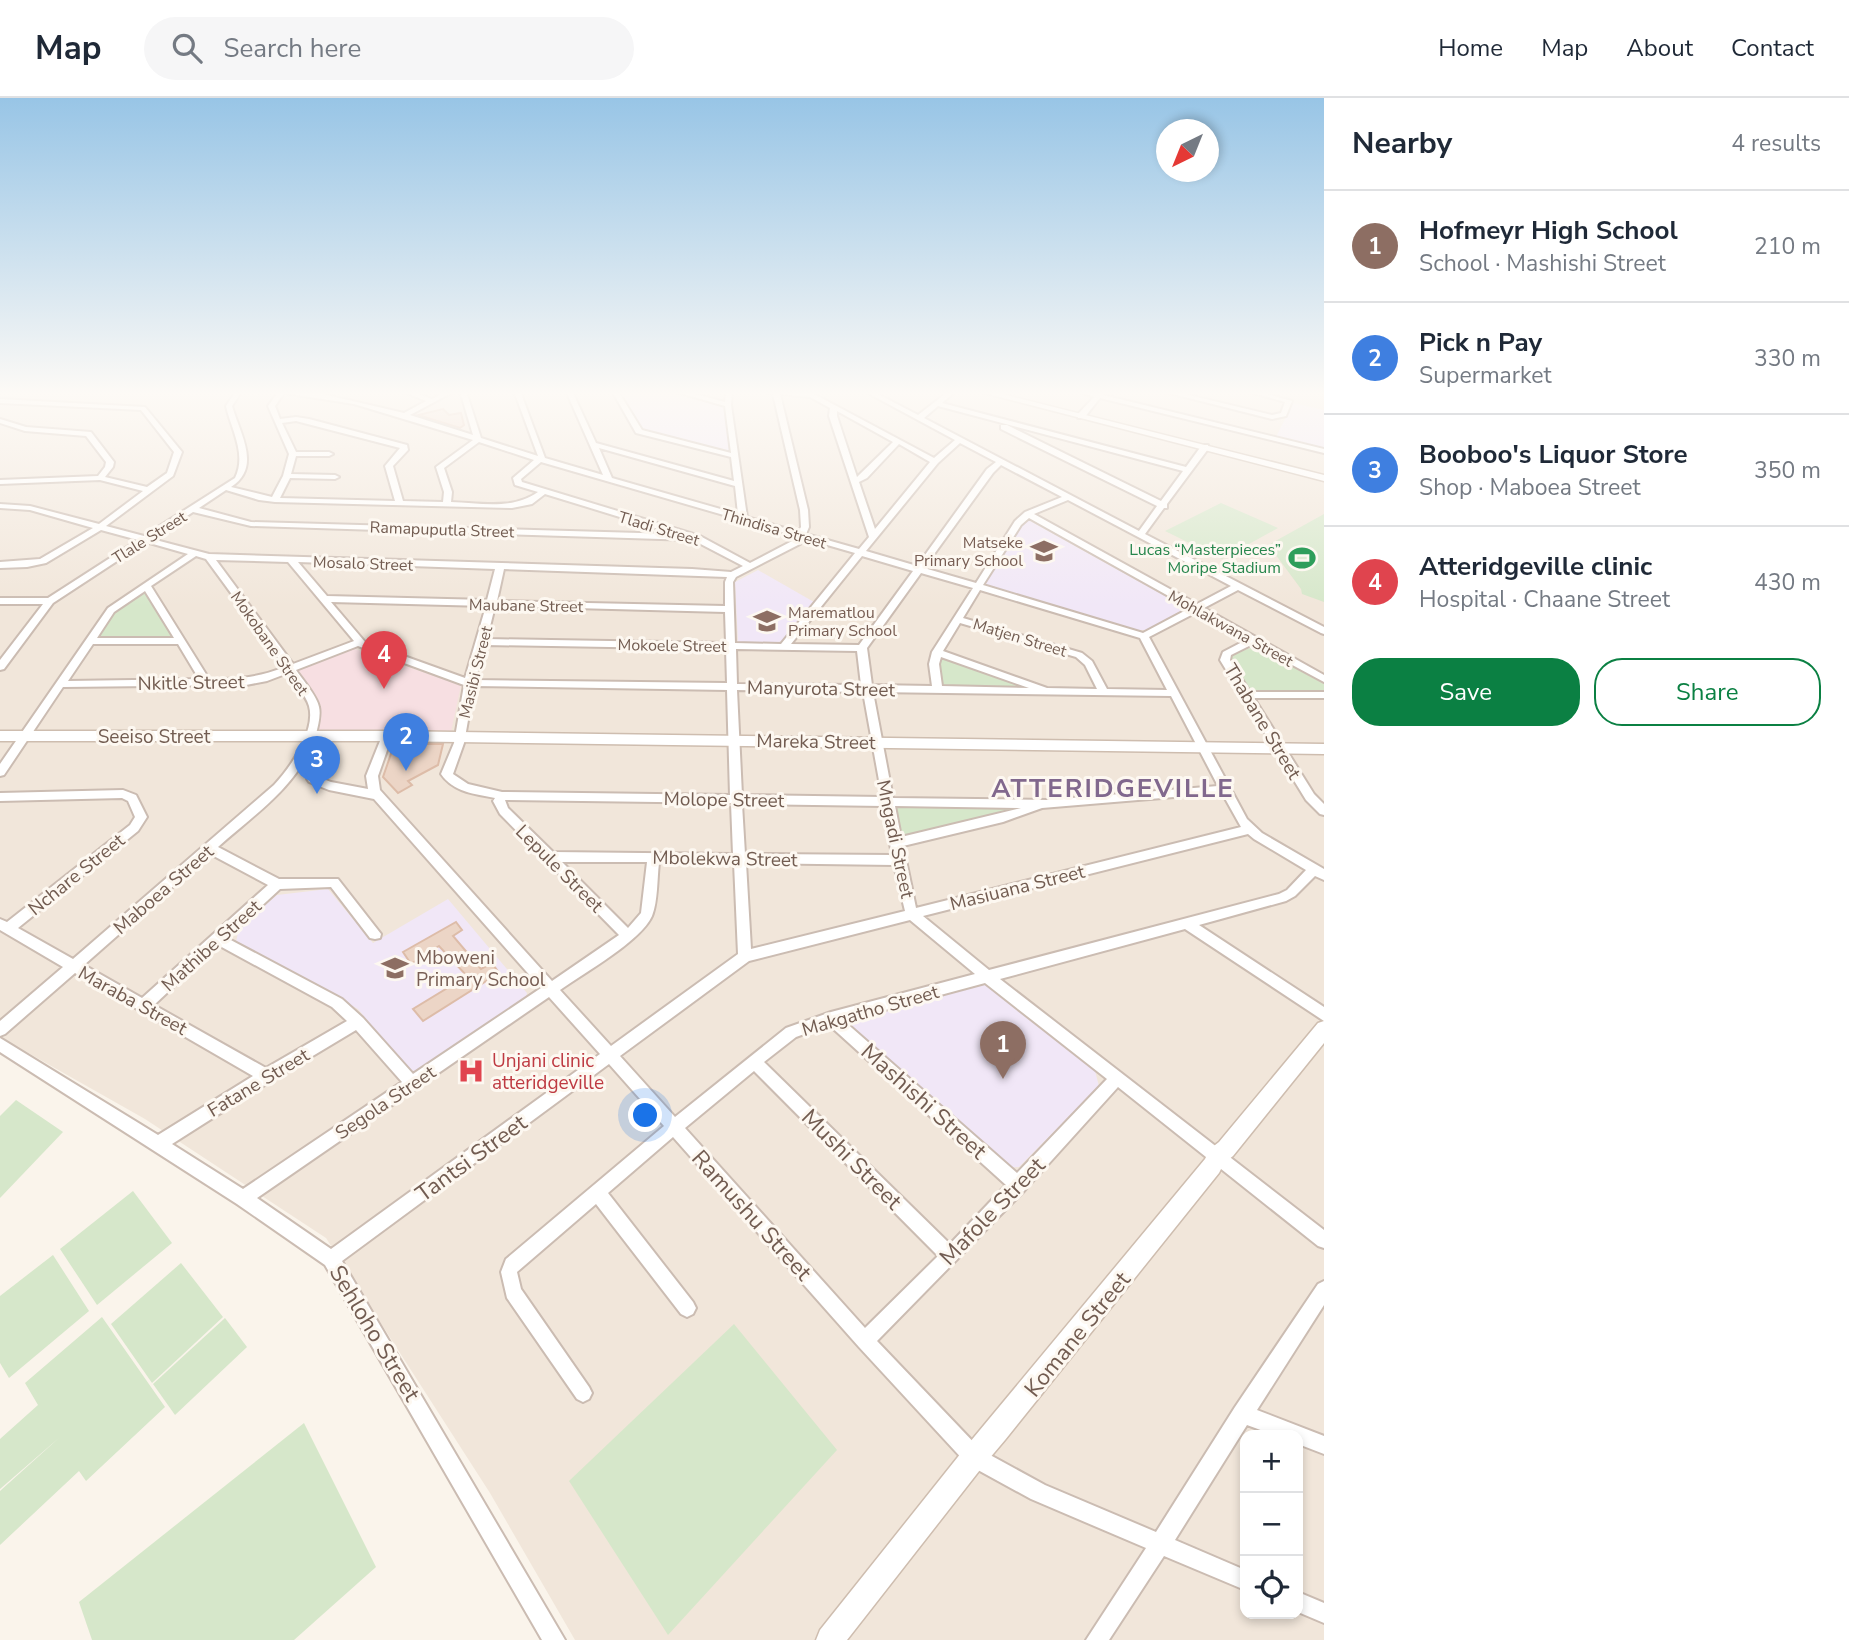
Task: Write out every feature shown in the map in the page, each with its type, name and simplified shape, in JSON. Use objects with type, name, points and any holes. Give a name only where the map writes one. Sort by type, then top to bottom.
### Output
[{"type":"street","points":[[100,478],[110,463]]},
{"type":"street","points":[[0,565],[43,561],[99,528],[172,471],[175,463]]},
{"type":"street","name":"Tlale Street","points":[[0,667],[50,601],[226,488],[238,479],[243,470],[243,463]]},
{"type":"street","points":[[275,500],[291,463]]},
{"type":"street","points":[[392,463],[389,466],[400,504]]},
{"type":"street","points":[[445,463],[440,467],[448,492],[447,505]]},
{"type":"street","name":"Tladi Street","points":[[537,463],[516,481],[542,492],[693,537],[751,567]]},
{"type":"street","name":"Thindisa Street","points":[[551,463],[1144,636]]},
{"type":"street","points":[[602,463],[609,480]]},
{"type":"street","points":[[659,463],[738,484]]},
{"type":"street","points":[[736,463],[743,519]]},
{"type":"street","points":[[745,956],[728,608],[732,576],[789,547],[802,536],[806,527],[804,510],[793,463]]},
{"type":"street","points":[[848,463],[873,537]]},
{"type":"street","points":[[854,481],[864,476],[877,463]]},
{"type":"street","points":[[783,646],[933,463]]},
{"type":"street","points":[[862,648],[990,471],[999,463]]},
{"type":"street","points":[[1005,463],[1324,631]]},
{"type":"street","points":[[1077,463],[1164,506]]},
{"type":"street","points":[[1161,463],[1188,470]]},
{"type":"street","points":[[1140,535],[1193,463]]},
{"type":"street","points":[[1266,463],[1324,478]]},
{"type":"street","points":[[287,476],[335,477]]},
{"type":"street","points":[[0,482],[100,478],[148,490]]},
{"type":"street","points":[[226,488],[275,500],[518,506],[542,492]]},
{"type":"street","points":[[937,689],[934,664],[937,652],[1018,523],[1028,514],[1068,497]]},
{"type":"street","name":"Mosalo Street","points":[[0,506],[30,508],[209,557],[692,572],[732,576]]},
{"type":"street","name":"Ramapuputla Street","points":[[193,509],[251,524],[693,537]]},
{"type":"street","name":"Mohlakwana Street","points":[[1028,514],[1324,679]]},
{"type":"street","points":[[635,534],[642,523]]},
{"type":"street","points":[[0,772],[111,610],[193,554]]},
{"type":"street","name":"Mokobane Street","points":[[209,557],[291,669],[314,706],[309,735]]},
{"type":"street","points":[[292,561],[359,642]]},
{"type":"street","name":"Masibi Street","points":[[460,737],[469,683],[500,567]]},
{"type":"street","points":[[146,585],[206,682]]},
{"type":"street","points":[[1238,586],[1144,636],[1224,789],[1249,829],[1319,872]]},
{"type":"street","name":"Maubane Street","points":[[323,599],[728,608]]},
{"type":"street","points":[[0,601],[50,601]]},
{"type":"street","name":"Matjen Street","points":[[958,619],[1079,655],[1089,663],[1104,692]]},
{"type":"street","name":"Thabane Street","points":[[1253,640],[1224,656],[1278,748],[1314,803],[1324,811]]},
{"type":"street","points":[[89,641],[182,641]]},
{"type":"street","name":"Nkitle Street","points":[[59,684],[254,681],[359,642]]},
{"type":"street","name":"Manyurota Street","points":[[359,642],[469,683],[1173,693]]},
{"type":"street","name":"Mokoele Street","points":[[482,642],[862,648]]},
{"type":"street","name":"Mngadi Street","points":[[862,648],[895,844],[912,914],[988,977],[1324,1240]]},
{"type":"street","points":[[937,652],[1047,691]]},
{"type":"street","points":[[1247,695],[1324,695]]},
{"type":"street","name":"Mareka Street","points":[[309,735],[1324,749]]},
{"type":"street","name":"Seeiso Street","points":[[0,736],[309,735]]},
{"type":"street","name":"Maboea Street","points":[[0,1030],[75,967],[290,775],[309,735]]},
{"type":"street","points":[[377,794],[372,786],[372,776],[387,736]]},
{"type":"street","name":"Molope Street","points":[[460,737],[447,776],[458,783],[502,796],[1047,804],[1224,789]]},
{"type":"street","points":[[313,779],[329,786],[377,794]]},
{"type":"street","name":"Nchare Street","points":[[0,797],[123,794],[132,798],[141,817],[134,828],[4,926]]},
{"type":"street","name":"Ramushu Street","points":[[377,794],[865,1341],[974,1457],[1038,1492],[1240,1578]]},
{"type":"street","name":"Lepule Street","points":[[502,796],[499,801],[504,811],[628,936]]},
{"type":"street","name":"Molope Street","points":[[895,844],[1003,818],[1047,804]]},
{"type":"street","name":"Masiuana Street","points":[[745,956],[1249,829]]},
{"type":"street","points":[[209,848],[277,884],[334,882],[375,934]]},
{"type":"street","name":"Mbolekwa Street","points":[[550,857],[899,860]]},
{"type":"street","name":"Segola Street","points":[[243,1198],[628,936],[647,913],[654,857]]},
{"type":"street","name":"Makgatho Street","points":[[583,1393],[513,1292],[509,1272],[518,1259],[599,1194],[674,1127],[799,1028],[1287,896],[1319,872]]},
{"type":"street","name":"Mathibe Street","points":[[144,1005],[277,884]]},
{"type":"street","points":[[1186,923],[1324,1015]]},
{"type":"street","name":"Maraba Street","points":[[4,926],[266,1076]]},
{"type":"street","points":[[218,939],[337,1003],[358,1022],[412,1083]]},
{"type":"street","name":"Tantsi Street","points":[[331,1259],[745,956]]},
{"type":"street","name":"Mashishi Street","points":[[831,1018],[1018,1185]]},
{"type":"street","name":"Fatane Street","points":[[158,1144],[358,1022]]},
{"type":"street","name":"Komane Street","points":[[830,1640],[974,1457],[1006,1422],[1212,1166],[1217,1156],[1226,1149],[1324,1030]]},
{"type":"street","name":"Sehloho Street","points":[[0,1044],[243,1198],[331,1259],[554,1640]]},
{"type":"street","name":"Mushi Street","points":[[754,1062],[950,1256]]},
{"type":"street","name":"Mafole Street","points":[[865,1341],[950,1256],[1117,1078]]},
{"type":"street","points":[[599,1194],[687,1308]]},
{"type":"street","points":[[1097,1640],[1162,1544],[1242,1414],[1324,1290]]},
{"type":"street","points":[[1242,1414],[1324,1445]]},
{"type":"street","points":[[1303,1604],[1324,1613]]},
{"type":"shaded area","points":[[0,463],[1324,463],[1324,1640],[575,1640],[490,1493],[326,1238],[145,1119],[0,1037]]},
{"type":"shaded area","name":"Matseke Primary School","points":[[1023,520],[1030,521],[1184,609],[1147,630],[1135,630],[989,588],[985,582]]},
{"type":"shaded area","name":"Marematlou Primary School","points":[[758,570],[814,602],[782,641],[771,644],[738,643],[735,582]]},
{"type":"shaded area","points":[[352,648],[461,685],[451,732],[316,731],[318,706],[297,675],[299,668]]},
{"type":"shaded area","name":"Mboweni Primary School","points":[[328,889],[373,943],[448,899],[527,993],[525,1002],[422,1072],[408,1070],[358,1009],[236,942],[239,928],[277,895]]},
{"type":"shaded area","points":[[984,984],[1095,1071],[1099,1086],[1019,1167],[1005,1168],[851,1027],[853,1019]]},
{"type":"green space","points":[[1221,503],[1278,528],[1222,559],[1165,531]]},
{"type":"green space","name":"Lucas “Masterpieces” Moripe Stadium","points":[[1324,514],[1324,602],[1302,594],[1270,544]]},
{"type":"green space","points":[[144,590],[174,636],[168,639],[96,637],[116,607]]},
{"type":"green space","points":[[1250,648],[1258,648],[1324,684],[1324,692],[1256,693],[1247,689],[1227,657]]},
{"type":"green space","points":[[940,655],[1026,683],[1026,688],[946,687],[939,683],[935,661]]},
{"type":"green space","points":[[893,805],[1018,806],[1020,808],[900,837]]},
{"type":"green space","points":[[16,1100],[63,1132],[0,1198],[0,1116]]},
{"type":"green space","points":[[133,1191],[172,1243],[97,1305],[60,1249]]},
{"type":"green space","points":[[53,1255],[89,1311],[9,1378],[0,1363],[0,1296]]},
{"type":"green space","points":[[181,1263],[223,1317],[152,1383],[111,1324]]},
{"type":"green space","points":[[102,1317],[165,1407],[86,1481],[79,1471],[0,1545],[0,1491],[60,1437],[0,1489],[0,1439],[38,1405],[25,1383]]},
{"type":"green space","points":[[225,1318],[247,1347],[175,1415],[153,1384]]},
{"type":"green space","points":[[734,1324],[837,1450],[668,1635],[569,1481]]},
{"type":"green space","points":[[304,1423],[376,1567],[294,1640],[92,1640],[79,1602]]},
{"type":"building","points":[[400,744],[443,744],[438,765],[408,781],[412,785],[398,793],[383,777],[393,748]]},
{"type":"building","name":"Mboweni Primary School","points":[[456,922],[462,930],[453,936],[481,969],[492,963],[499,973],[423,1021],[413,1009],[467,976],[439,946],[411,964],[403,952]]},
{"type":"place","name":"Matseke Primary School","points":[[1044,551]]},
{"type":"place","name":"Lucas “Masterpieces” Moripe Stadium","points":[[1302,558]]},
{"type":"place","name":"Marematlou Primary School","points":[[767,621]]},
{"type":"place","name":"Atteridgeville clinic","points":[[384,689]]},
{"type":"place","name":"Pick n Pay","points":[[406,771]]},
{"type":"place","name":"Booboo's Liquor Store","points":[[317,794]]},
{"type":"place","name":"Mboweni Primary School","points":[[395,968]]},
{"type":"place","name":"Unjani clinic atteridgeville","points":[[471,1071]]},
{"type":"place","name":"Hofmeyr High School","points":[[1003,1079]]},
{"type":"district","name":"ATTERIDGEVILLE","points":[[1113,788]]}]
